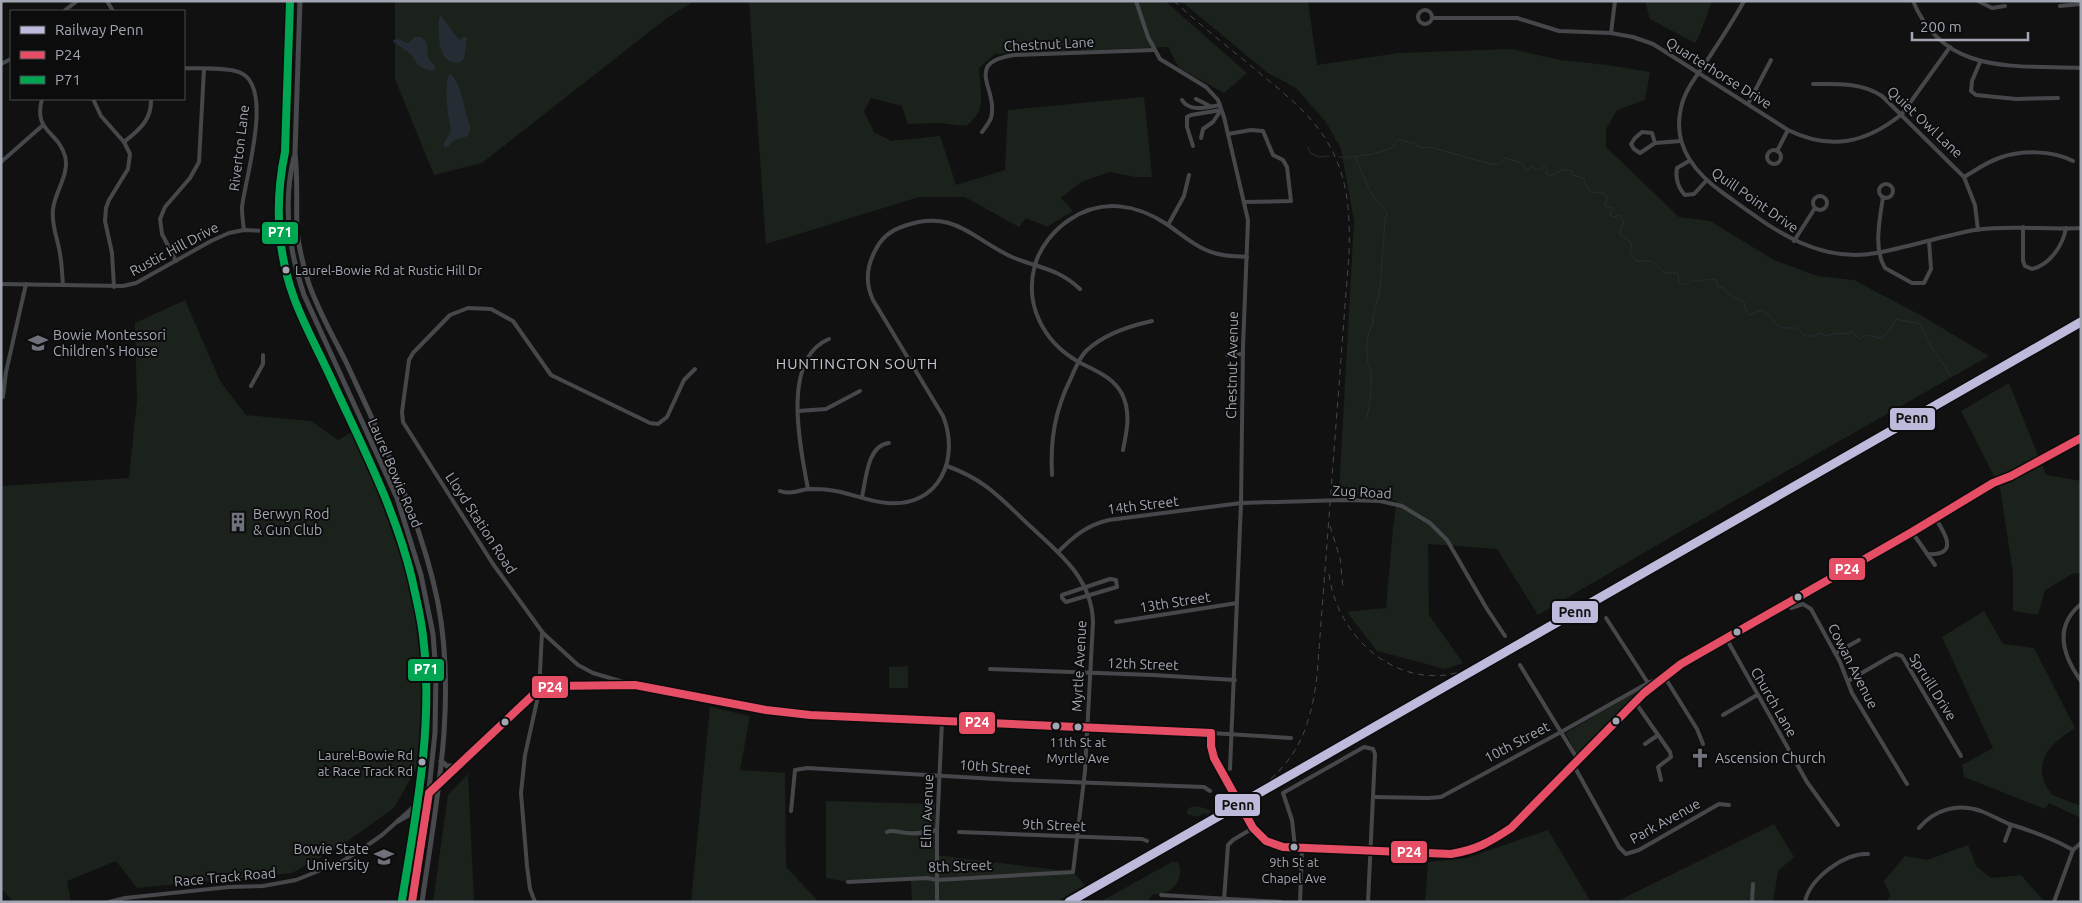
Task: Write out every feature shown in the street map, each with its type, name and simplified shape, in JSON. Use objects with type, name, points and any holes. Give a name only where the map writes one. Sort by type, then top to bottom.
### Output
[{"type":"main road","name":"Laurel Bowie Road","points":[[300,1],[295,153],[298,174],[297,232],[302,257],[313,294],[404,491],[429,563],[438,603],[445,660],[446,691],[439,784],[422,902]]},
{"type":"main road","name":"Laurel Bowie Road","points":[[295,153],[290,174],[290,231],[295,265],[304,295],[397,498],[421,575],[433,634],[436,674],[436,716],[426,817],[412,902]]},
{"type":"main road","points":[[1211,734],[1214,758],[1235,798],[1253,828],[1270,843],[1279,846],[1302,848],[1445,855],[1462,853],[1496,839],[1511,828],[1664,676],[1993,483],[2011,476],[2081,438]]},
{"type":"main road","name":"Race Track Road","points":[[428,793],[539,692],[553,686],[635,686],[790,713],[1211,734]]},
{"type":"main road","points":[[441,761],[447,766],[458,766]]},
{"type":"main road","points":[[398,821],[417,810],[423,812],[426,817]]},
{"type":"street","points":[[65,10],[77,1]]},
{"type":"street","name":"Chestnut Avenue","points":[[1136,1],[1154,50],[1166,64],[1206,87],[1215,96],[1221,107],[1244,202],[1248,229],[1243,354],[1241,503],[1230,769]]},
{"type":"street","points":[[1612,33],[1615,1]]},
{"type":"street","name":"Quill Point Drive","points":[[1744,1],[1687,92],[1681,108],[1681,141],[1689,161],[1706,181],[1776,231],[1813,249],[1832,253],[1862,255],[1978,230],[2024,227],[2081,228]]},
{"type":"street","points":[[1913,1],[1925,23],[1950,47],[1980,62],[1998,65],[2081,68]]},
{"type":"street","points":[[1978,1],[1992,8],[2004,6]]},
{"type":"street","points":[[2060,6],[2081,4]]},
{"type":"street","name":"Quarterhorse Drive","points":[[1432,18],[1518,18],[1559,31],[1612,33],[1632,37],[1653,44],[1788,130],[1813,140],[1843,142],[1872,134],[1884,128],[1902,114],[1950,47]]},
{"type":"street","name":"Chestnut Lane","points":[[982,132],[991,117],[991,104],[985,80],[986,70],[993,60],[1014,55],[1154,50]]},
{"type":"street","points":[[1748,104],[1771,60]]},
{"type":"street","points":[[1980,62],[1971,91],[1976,95],[2016,99],[2058,98]]},
{"type":"street","name":"Riverton Lane","points":[[185,68],[240,72],[250,80],[256,92],[256,109],[248,179],[242,207],[244,230]]},
{"type":"street","points":[[176,261],[162,234],[160,219],[168,203],[190,178],[199,162],[204,69]]},
{"type":"street","name":"Quiet Owl Lane","points":[[1813,84],[1858,86],[1870,89],[1882,96],[1964,177],[1975,205],[1978,230]]},
{"type":"street","points":[[1196,99],[1210,106]]},
{"type":"street","points":[[42,100],[40,110],[42,126],[60,146],[66,158],[64,176],[53,209],[53,222],[61,260],[63,285]]},
{"type":"street","points":[[93,100],[101,116],[124,142],[130,154],[130,166],[109,200],[106,215],[106,228],[112,253],[114,287]]},
{"type":"street","points":[[124,142],[145,123],[150,110],[151,100]]},
{"type":"street","points":[[1182,100],[1190,108],[1221,107]]},
{"type":"street","points":[[1201,138],[1203,129],[1213,122],[1221,107]]},
{"type":"street","points":[[1193,146],[1186,127],[1187,117],[1221,107]]},
{"type":"street","points":[[1,162],[42,126]]},
{"type":"street","points":[[1228,134],[1251,130],[1263,131],[1272,154],[1283,160],[1288,167],[1291,201],[1244,202]]},
{"type":"street","points":[[1777,151],[1788,130]]},
{"type":"street","points":[[1655,143],[1652,133],[1642,132],[1634,139],[1631,145],[1640,153],[1655,143],[1681,141]]},
{"type":"street","points":[[1964,177],[1996,159],[2017,154],[2047,154],[2073,161]]},
{"type":"street","points":[[1689,161],[1677,168],[1676,172],[1682,192],[1691,195],[1706,181]]},
{"type":"street","points":[[1168,225],[1184,196],[1189,175]]},
{"type":"street","points":[[1883,197],[1879,226],[1880,252],[1883,265],[1888,271],[1912,283],[1921,284],[1926,281],[1931,269],[1929,241]]},
{"type":"street","points":[[1123,450],[1128,415],[1122,393],[1108,377],[1078,362],[1052,341],[1038,320],[1032,295],[1035,264],[1044,246],[1057,230],[1074,217],[1098,207],[1116,206],[1134,208],[1148,214],[1210,252],[1247,258]]},
{"type":"street","points":[[1794,241],[1815,208]]},
{"type":"street","points":[[780,491],[786,493],[808,489],[831,490],[887,504],[914,500],[934,487],[948,466],[949,435],[943,416],[871,294],[868,278],[873,254],[879,243],[892,231],[910,224],[932,221],[961,226],[1006,254],[1065,276],[1080,289]]},
{"type":"street","points":[[2024,227],[2024,266],[2032,270],[2057,251],[2066,228]]},
{"type":"street","name":"Rustic Hill Drive","points":[[1,284],[114,287],[136,283],[221,236],[244,230],[297,232]]},
{"type":"street","points":[[4,396],[6,372],[26,284]]},
{"type":"street","name":"Lloyd Station Road","points":[[635,686],[593,673],[578,665],[542,632],[493,564],[403,422],[402,412],[409,360],[413,353],[450,315],[468,308],[485,308],[502,314],[513,321],[551,375],[654,424],[662,423],[667,418],[684,380],[695,369]]},
{"type":"street","points":[[1052,475],[1051,443],[1056,416],[1063,394],[1078,362],[1092,346],[1109,336],[1133,325],[1152,321]]},
{"type":"street","points":[[808,489],[799,438],[799,382],[802,370],[814,350],[822,342],[829,339]]},
{"type":"street","points":[[1226,354],[1243,354]]},
{"type":"street","points":[[251,386],[263,364],[263,355]]},
{"type":"street","points":[[798,411],[826,408],[860,391]]},
{"type":"street","points":[[862,497],[873,454],[880,445],[889,443]]},
{"type":"street","name":"Myrtle Avenue","points":[[948,466],[973,477],[995,492],[1072,566],[1088,596],[1093,615],[1088,727],[1074,872]]},
{"type":"street","name":"Zug Road","points":[[1241,503],[1370,500],[1390,503],[1409,509],[1430,522],[1447,540],[1504,636]]},
{"type":"street","name":"14th Street","points":[[1058,552],[1080,531],[1097,523],[1142,515],[1241,503]]},
{"type":"street","points":[[1927,554],[1941,553],[1947,543],[1945,533],[1935,518]]},
{"type":"street","points":[[1912,532],[1935,565]]},
{"type":"street","points":[[1110,579],[1117,582],[1117,587],[1088,596],[1066,602],[1062,598],[1062,595],[1084,586],[1110,579]]},
{"type":"street","name":"13th Street","points":[[1116,622],[1237,603]]},
{"type":"street","name":"Cowan Avenue","points":[[1787,603],[1791,608],[1801,604],[1808,606],[1836,653],[1852,693],[1907,784]]},
{"type":"street","points":[[2081,604],[2072,613],[2064,633],[2066,657],[2081,681]]},
{"type":"street","points":[[1606,618],[1648,683]]},
{"type":"street","points":[[535,902],[530,889],[527,866],[521,794],[525,755],[539,692],[542,632]]},
{"type":"street","name":"Church Lane","points":[[1726,638],[1807,782],[1838,824]]},
{"type":"street","points":[[1836,653],[1859,640]]},
{"type":"street","name":"Spruill Drive","points":[[1848,681],[1893,655],[1902,656],[1961,756]]},
{"type":"street","points":[[1520,665],[1561,732]]},
{"type":"street","name":"12th Street","points":[[990,669],[1235,680]]},
{"type":"street","points":[[2076,674],[2081,671]]},
{"type":"street","points":[[1664,676],[1697,729],[1704,744]]},
{"type":"street","name":"10th Street","points":[[1374,796],[1441,797],[1664,676]]},
{"type":"street","points":[[1723,715],[1757,695]]},
{"type":"street","points":[[1636,702],[1671,757],[1658,767],[1661,780]]},
{"type":"street","name":"Elm Avenue","points":[[937,902],[937,830],[942,721]]},
{"type":"street","name":"Park Avenue","points":[[1561,732],[1619,847],[1626,854],[1639,850],[1719,804],[1729,805]]},
{"type":"street","points":[[1211,734],[1291,738]]},
{"type":"street","points":[[1645,744],[1658,735]]},
{"type":"street","points":[[1295,847],[1292,820],[1283,793],[1364,747],[1375,751],[1368,902]]},
{"type":"street","name":"10th Street","points":[[791,811],[795,770],[807,768],[1013,780],[1204,787],[1210,790]]},
{"type":"street","name":"Race Track Road","points":[[109,902],[125,898],[229,887],[263,886],[296,880],[341,862],[374,842],[428,793]]},
{"type":"street","points":[[1919,828],[1931,816],[1947,809],[1960,807],[1981,811],[2048,836],[2073,850]]},
{"type":"street","points":[[2006,841],[2012,824]]},
{"type":"street","points":[[1224,901],[1228,846],[1233,840],[1253,828]]},
{"type":"street","points":[[887,832],[890,830],[909,834],[937,830]]},
{"type":"street","name":"9th Street","points":[[959,832],[1148,841]]},
{"type":"street","points":[[2054,902],[2073,850],[2081,843]]},
{"type":"street","points":[[1300,902],[1302,848]]},
{"type":"street","points":[[1805,902],[1810,887],[1828,870],[1855,855],[1868,854]]},
{"type":"street","name":"8th Street","points":[[848,882],[927,878],[937,880],[1074,872]]},
{"type":"street","points":[[1752,884],[1752,902]]},
{"type":"street","points":[[1161,896],[1224,901],[1281,902]]},
{"type":"shaded area","points":[[395,1],[691,1],[691,3],[667,18],[482,163],[434,175],[395,79]]},
{"type":"shaded area","points":[[749,1],[1165,1],[1247,73],[1224,93],[1179,68],[1168,47],[995,54],[979,68],[980,107],[973,120],[966,126],[939,123],[908,124],[902,106],[871,98],[864,111],[874,132],[891,141],[940,136],[956,185],[1005,170],[1008,110],[1144,97],[1152,177],[1136,177],[1110,172],[1081,182],[1061,198],[1073,211],[1047,227],[1026,218],[1019,227],[965,197],[919,197],[766,244]]},
{"type":"shaded area","points":[[1181,1],[1308,1],[1317,65],[1399,53],[1512,49],[1560,60],[1650,72],[1645,100],[1617,110],[1606,129],[1606,147],[1679,217],[1710,221],[1774,260],[1817,276],[1854,280],[1922,316],[1989,356],[1676,534],[1538,615],[1497,549],[1428,544],[1429,615],[1463,663],[1445,669],[1377,651],[1347,612],[1386,608],[1397,501],[1339,492],[1354,221],[1341,149],[1326,122],[1296,88],[1268,73]]},
{"type":"shaded area","points":[[1645,1],[1712,1],[1695,43],[1650,19]]},
{"type":"shaded area","points":[[441,16],[459,40],[467,37],[464,59],[459,63],[452,62],[446,58],[440,47],[439,19]]},
{"type":"shaded area","points":[[415,37],[421,37],[427,43],[429,58],[435,65],[434,70],[430,71],[418,65],[411,54],[393,42],[398,39],[408,43]]},
{"type":"shaded area","points":[[451,74],[461,93],[471,128],[468,136],[455,140],[446,148],[443,146],[451,130],[447,83],[448,76]]},
{"type":"shaded area","points":[[185,300],[220,381],[246,415],[311,421],[338,440],[354,431],[374,480],[413,593],[423,687],[417,767],[394,808],[339,847],[292,873],[137,888],[116,861],[67,881],[71,902],[13,902],[1,888],[1,486],[129,478],[137,401],[135,323]]},
{"type":"shaded area","points":[[2009,383],[2046,475],[2081,481],[2081,573],[2072,574],[2045,590],[2038,615],[2013,611],[2013,573],[2000,488],[1961,411]]},
{"type":"shaded area","points":[[1984,611],[2003,644],[2034,648],[2075,728],[2050,748],[2043,762],[2042,769],[2044,780],[2052,795],[2081,806],[2081,818],[2049,803],[2045,809],[1964,777],[1962,765],[1993,748],[1942,637]]},
{"type":"shaded area","points":[[908,666],[908,688],[889,688],[889,667]]},
{"type":"shaded area","points":[[1638,690],[1639,693],[1577,756],[1566,733]]},
{"type":"shaded area","points":[[710,707],[750,716],[740,770],[785,773],[786,867],[819,902],[691,902]]},
{"type":"shaded area","points":[[468,774],[474,902],[433,902],[448,795]]},
{"type":"shaded area","points":[[826,801],[935,804],[935,855],[1073,872],[1085,885],[1057,902],[912,902],[911,880],[848,882],[826,878]]},
{"type":"shaded area","points":[[1197,806],[1211,812],[1208,815],[1204,813],[1198,817],[1187,814],[1188,808]]},
{"type":"shaded area","points":[[1774,824],[1794,857],[1778,871],[1773,902],[1616,902]]},
{"type":"shaded area","points":[[1548,830],[1591,902],[1425,902],[1428,862],[1467,858]]},
{"type":"shaded area","points":[[1968,845],[1976,866],[1991,878],[2021,875],[2045,902],[1887,902],[1890,895],[1884,881],[1905,856],[1927,860]]},
{"type":"shaded area","points":[[1172,862],[1178,862],[1180,874],[1178,882],[1169,891],[1152,895],[1148,902],[1100,902]]},
{"type":"waterway","points":[[1339,157],[1373,154],[1391,148],[1398,139],[1422,148],[1430,147],[1491,164],[1499,164],[1505,158],[1522,163],[1528,170],[1533,166],[1540,170],[1544,166],[1547,174],[1550,176],[1564,169],[1573,171],[1571,174],[1585,179],[1584,182],[1590,192],[1604,193],[1608,198],[1604,206],[1614,208],[1610,211],[1611,216],[1620,215],[1624,222],[1619,233],[1632,244],[1630,253],[1636,261],[1651,261],[1665,273],[1678,273],[1679,283],[1682,285],[1691,281],[1716,280],[1718,287],[1723,287],[1729,295],[1744,302],[1747,313],[1750,315],[1762,310],[1777,325],[1797,328],[1805,336],[1813,336],[1820,333],[1824,336],[1838,333],[1847,334],[1852,331],[1859,339],[1865,335],[1881,338],[1888,332],[1896,319],[1920,324],[1927,340],[1951,376]]},
{"type":"waterway","points":[[1308,147],[1310,153],[1319,157],[1329,156]]},
{"type":"waterway","points":[[1355,157],[1372,195],[1387,213],[1380,290],[1367,343],[1367,358],[1371,371],[1367,418]]},
{"type":"railway","points":[[1174,1],[1279,89],[1302,110],[1321,132],[1336,159],[1344,182],[1349,217],[1349,253],[1317,676],[1313,701],[1308,722],[1291,756],[1266,784],[1228,811]]},
{"type":"railway","points":[[1330,526],[1340,558],[1343,588]]},
{"type":"railway","points":[[1329,574],[1334,595],[1342,615],[1353,633],[1368,649],[1384,661],[1403,670],[1424,675],[1453,674],[1503,653]]},
{"type":"rail line","name":"Penn","points":[[1069,902],[2081,322]]},
{"type":"transit line","name":"P71","points":[[290,1],[285,152],[279,207],[279,225],[284,262],[298,308],[365,451],[396,527],[412,579],[422,629],[426,669],[425,736],[418,802],[402,900]]},
{"type":"transit line","name":"P24","points":[[1211,733],[1211,746],[1214,758],[1253,828],[1266,841],[1283,847],[1451,854],[1475,848],[1511,828],[1644,693],[1681,664],[1912,532],[1993,483],[2011,476],[2081,438]]},
{"type":"transit line","name":"P24","points":[[412,902],[429,793],[534,694],[553,686],[635,685],[766,710],[810,715],[1211,733]]},
{"type":"place","name":"Laurel-Bowie Rd at Rustic Hill Dr","points":[[286,270]]},
{"type":"place","name":"Bowie Montessori Children's House","points":[[38,343]]},
{"type":"place","name":"Berwyn Rod & Gun Club","points":[[238,522]]},
{"type":"place","name":"11th St at Myrtle Ave","points":[[1078,727]]},
{"type":"place","name":"Ascension Church","points":[[1700,758]]},
{"type":"place","name":"Laurel-Bowie Rd at Race Track Rd","points":[[422,762]]},
{"type":"place","name":"9th St at Chapel Ave","points":[[1294,847]]},
{"type":"place","name":"Bowie State University","points":[[384,857]]},
{"type":"district","name":"HUNTINGTON SOUTH","points":[[857,363]]}]
